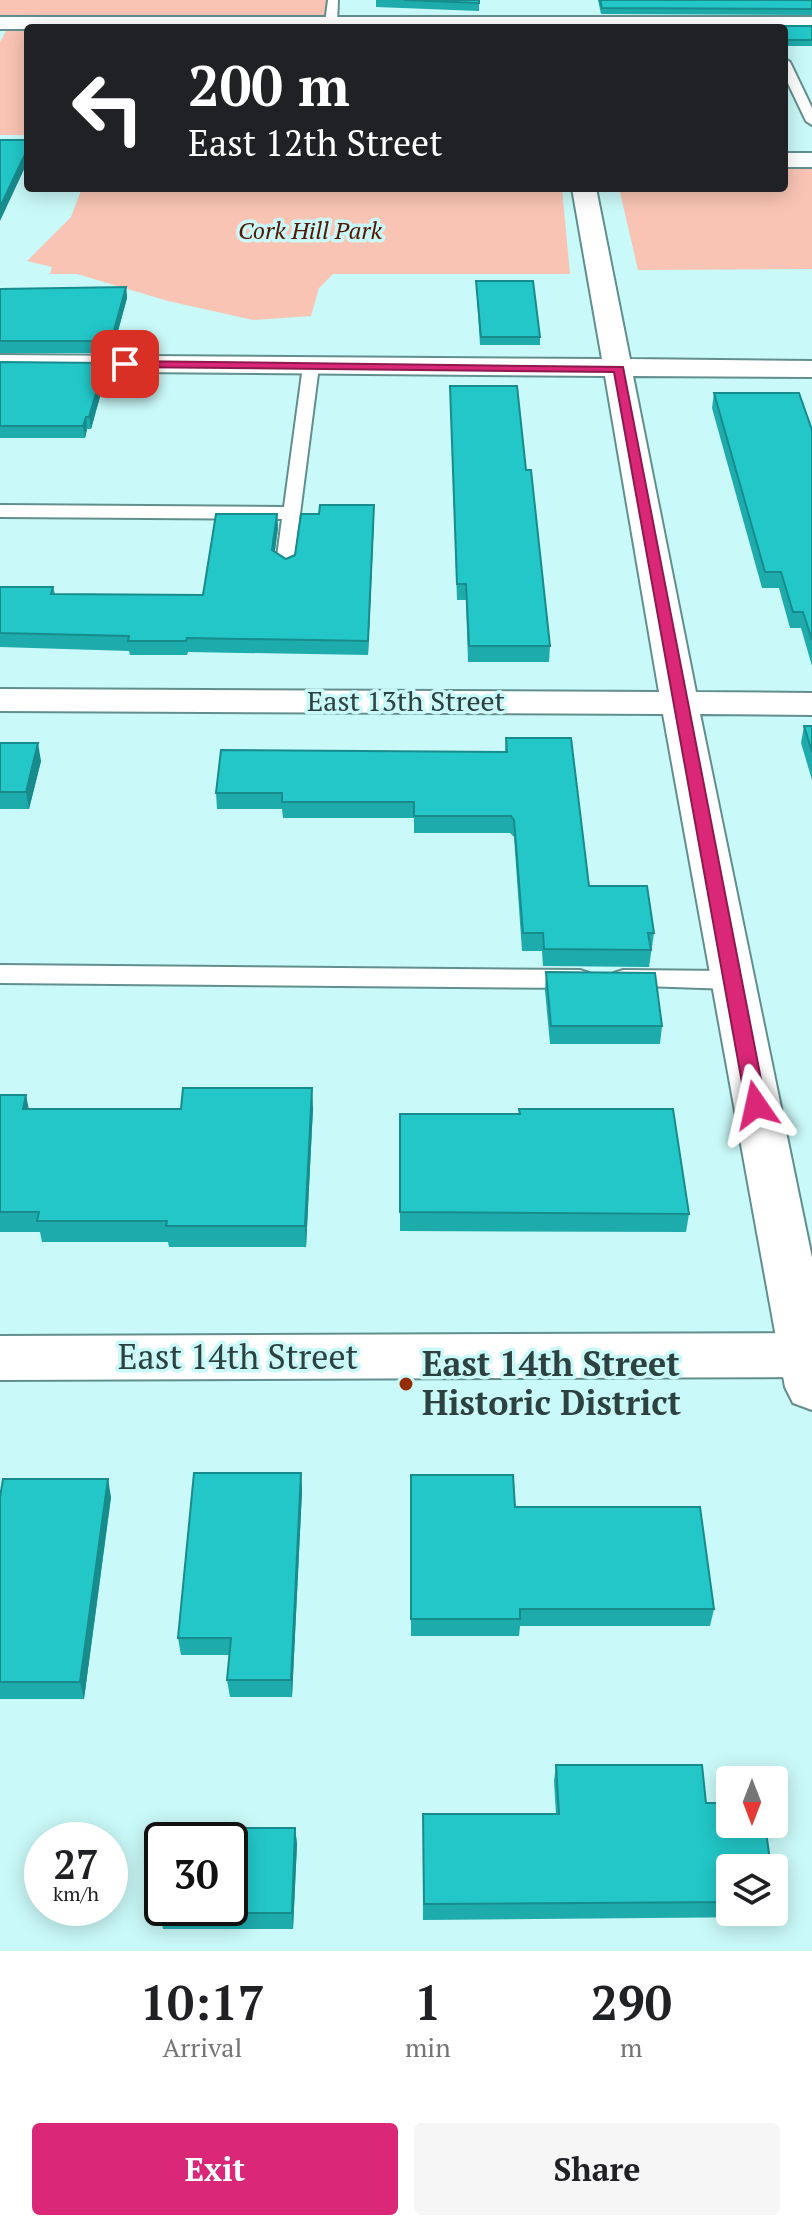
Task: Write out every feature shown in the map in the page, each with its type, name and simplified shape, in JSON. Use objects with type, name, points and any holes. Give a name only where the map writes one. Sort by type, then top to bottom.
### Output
[{"type":"street","points":[[544,0],[548,24]]},
{"type":"street","points":[[0,23],[403,24]]},
{"type":"street","points":[[788,24],[812,23]]},
{"type":"street","points":[[788,160],[812,160]]},
{"type":"street","points":[[585,192],[731,980],[810,1366]]},
{"type":"street","points":[[0,363],[812,369]]},
{"type":"street","name":"East 13th Street","points":[[0,700],[812,704]]},
{"type":"street","name":"East 14th Street","points":[[0,1358],[810,1366]]},
{"type":"lane","points":[[331,23],[333,0]]},
{"type":"lane","points":[[788,70],[812,121]]},
{"type":"lane","points":[[286,564],[311,366]]},
{"type":"lane","points":[[0,511],[291,513]]},
{"type":"lane","points":[[0,974],[731,980]]},
{"type":"green space","points":[[0,0],[329,0],[327,18],[0,19]]},
{"type":"green space","points":[[6,31],[24,31],[24,135],[0,135],[0,42]]},
{"type":"green space","points":[[788,167],[812,167],[812,269],[638,270],[620,192],[788,192]]},
{"type":"green space","name":"Cork Hill Park","points":[[80,192],[562,192],[570,274],[333,274],[319,288],[311,316],[253,320],[168,301],[77,274],[50,274],[52,267],[27,261],[71,217]]},
{"type":"building","points":[[404,0],[479,0],[479,3]]},
{"type":"building","points":[[600,0],[812,0],[812,9],[602,8]]},
{"type":"building","points":[[788,26],[812,26],[812,40],[788,40]]},
{"type":"building","points":[[0,140],[24,140],[24,156],[0,207]]},
{"type":"building","points":[[476,281],[533,281],[540,337],[481,337]]},
{"type":"building","points":[[126,287],[111,341],[0,341],[0,289]]},
{"type":"building","points":[[0,362],[105,363],[89,417],[86,417],[83,426],[0,426]]},
{"type":"building","points":[[450,386],[517,386],[526,470],[531,470],[550,646],[469,646],[466,584],[457,584]]},
{"type":"building","points":[[714,393],[799,393],[812,430],[812,640],[803,612],[793,612],[781,572],[765,572]]},
{"type":"building","points":[[320,505],[374,505],[368,641],[187,638],[186,641],[128,641],[129,636],[0,633],[0,587],[53,587],[51,594],[203,595],[216,514],[277,514],[272,550],[286,559],[295,555],[301,514],[319,514]]},
{"type":"building","points":[[804,726],[812,726],[812,752]]},
{"type":"building","points":[[506,738],[571,738],[589,886],[647,886],[654,933],[648,933],[651,950],[544,949],[543,933],[523,933],[514,820],[511,816],[414,816],[414,802],[282,802],[282,793],[216,793],[221,750],[507,752]]},
{"type":"building","points":[[0,743],[38,743],[26,792],[0,792]]},
{"type":"building","points":[[546,972],[655,973],[662,1026],[551,1026]]},
{"type":"building","points":[[183,1088],[312,1088],[305,1226],[166,1226],[167,1221],[37,1221],[39,1212],[0,1212],[0,1095],[26,1095],[23,1109],[181,1109]]},
{"type":"building","points":[[519,1109],[673,1109],[689,1214],[400,1212],[400,1114],[520,1114]]},
{"type":"building","points":[[194,1473],[301,1473],[291,1680],[227,1680],[231,1638],[178,1638]]},
{"type":"building","points":[[411,1475],[513,1475],[515,1507],[700,1507],[714,1609],[520,1609],[520,1619],[411,1619]]},
{"type":"building","points":[[3,1479],[108,1479],[80,1682],[0,1682],[0,1497]]},
{"type":"building","points":[[556,1765],[702,1765],[706,1803],[716,1803],[716,1838],[767,1838],[769,1854],[716,1854],[716,1902],[424,1904],[423,1814],[559,1814]]},
{"type":"building","points":[[248,1828],[295,1828],[292,1913],[248,1913]]},
{"type":"place","name":"East 14th Street Historic District","points":[[406,1384]]},
{"type":"route","points":[[125,364],[619,369],[756,1105]]}]
